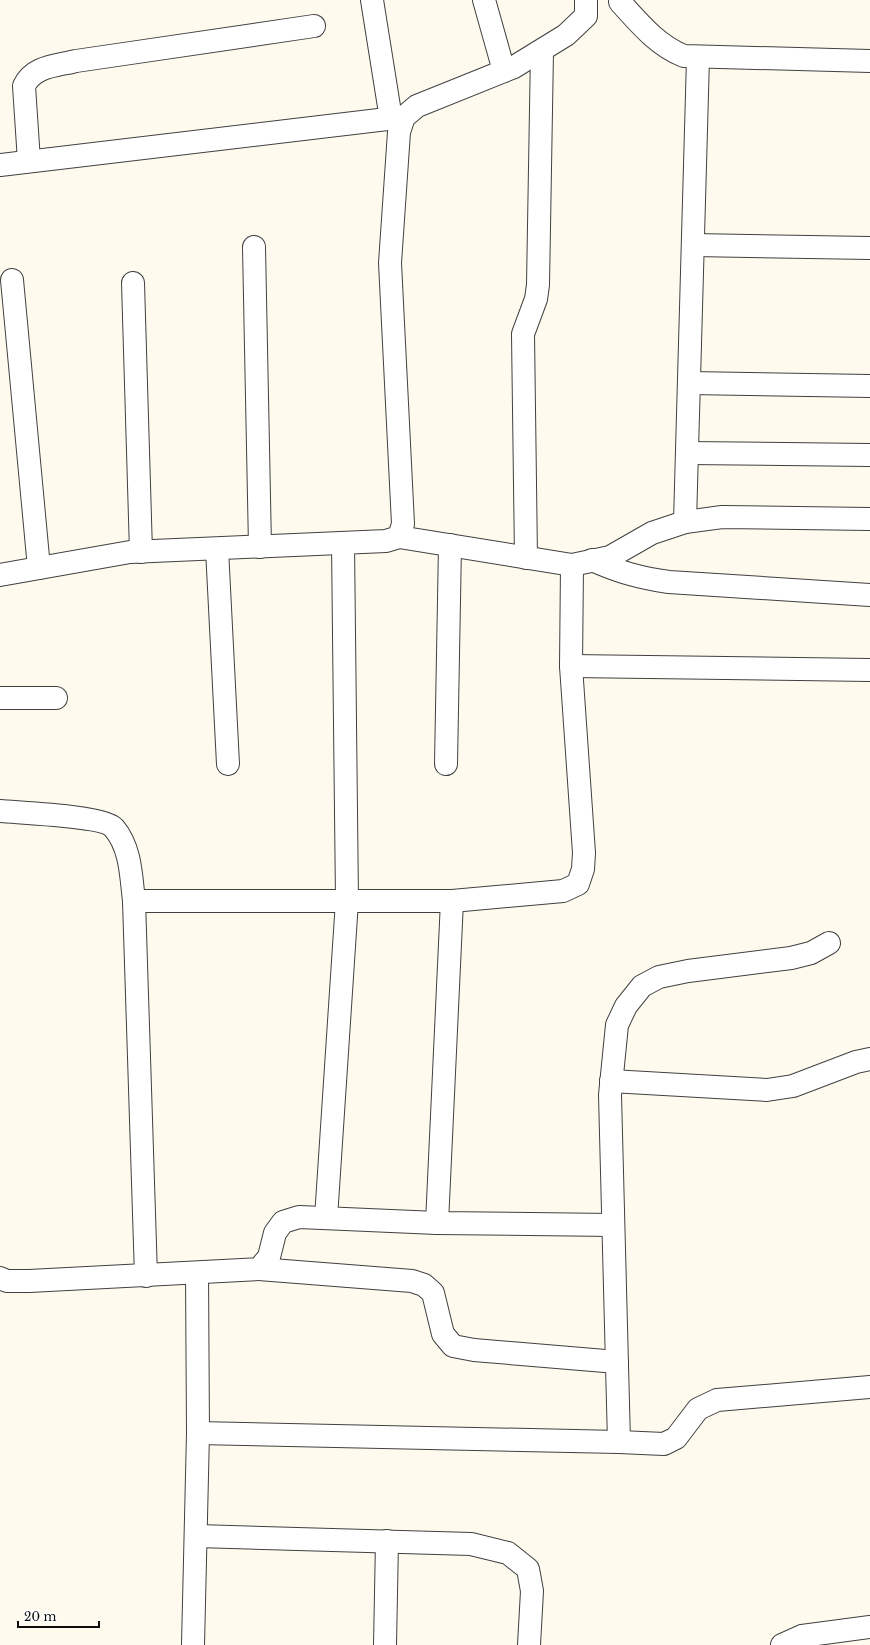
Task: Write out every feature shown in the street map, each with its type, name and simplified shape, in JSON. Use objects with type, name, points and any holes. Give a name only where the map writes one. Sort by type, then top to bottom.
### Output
[{"type":"street","points":[[372,0],[398,118],[399,132],[390,263],[403,524],[399,537]]},
{"type":"street","points":[[484,0],[504,71]]},
{"type":"street","points":[[0,165],[398,118],[417,106],[504,71],[542,51],[566,35],[586,8],[622,1],[652,37],[668,50],[684,56],[698,58],[870,60]]},
{"type":"street","points":[[30,161],[24,86],[28,76],[40,69],[76,61],[314,26]]},
{"type":"street","points":[[526,558],[522,334],[536,299],[538,285],[542,51]]},
{"type":"street","points":[[685,522],[698,58]]},
{"type":"street","points":[[693,245],[870,248]]},
{"type":"street","points":[[254,247],[260,547]]},
{"type":"street","points":[[12,280],[39,568]]},
{"type":"street","points":[[133,282],[140,552]]},
{"type":"street","points":[[689,383],[870,386]]},
{"type":"street","points":[[687,453],[870,455]]},
{"type":"street","points":[[582,563],[610,557],[652,533],[685,522],[722,517],[870,519]]},
{"type":"street","points":[[0,575],[140,552],[386,541],[399,537],[526,558],[582,563],[641,578],[669,582],[870,595]]},
{"type":"street","points":[[326,1218],[347,901],[343,543]]},
{"type":"street","points":[[446,764],[450,545]]},
{"type":"street","points":[[217,548],[228,764]]},
{"type":"street","points":[[134,901],[452,901],[563,891],[578,884],[583,869],[584,853],[571,666],[582,563]]},
{"type":"street","points":[[571,666],[870,670]]},
{"type":"street","points":[[0,698],[56,698]]},
{"type":"street","points":[[0,811],[91,819],[113,826],[122,840],[129,858],[134,901],[146,1276]]},
{"type":"street","points":[[437,1223],[452,901]]},
{"type":"street","points":[[619,1442],[610,1095],[617,1026],[626,1006],[642,986],[659,977],[688,971],[791,958],[812,953],[829,943]]},
{"type":"street","points":[[611,1081],[767,1090],[793,1086],[856,1062],[870,1059]]},
{"type":"street","points":[[259,1269],[269,1258],[275,1233],[284,1222],[299,1217],[437,1223],[613,1225]]},
{"type":"street","points":[[0,1278],[7,1281],[29,1282],[259,1269],[412,1280],[424,1285],[433,1293],[443,1334],[453,1346],[474,1350],[617,1362]]},
{"type":"street","points":[[193,1645],[197,1536],[197,1273]]},
{"type":"street","points":[[198,1433],[664,1444],[676,1438],[698,1409],[717,1400],[870,1387]]},
{"type":"street","points":[[197,1536],[471,1544],[508,1553],[528,1569],[532,1591],[529,1645]]},
{"type":"street","points":[[385,1645],[387,1541]]},
{"type":"street","points":[[782,1645],[802,1636],[870,1627]]}]
